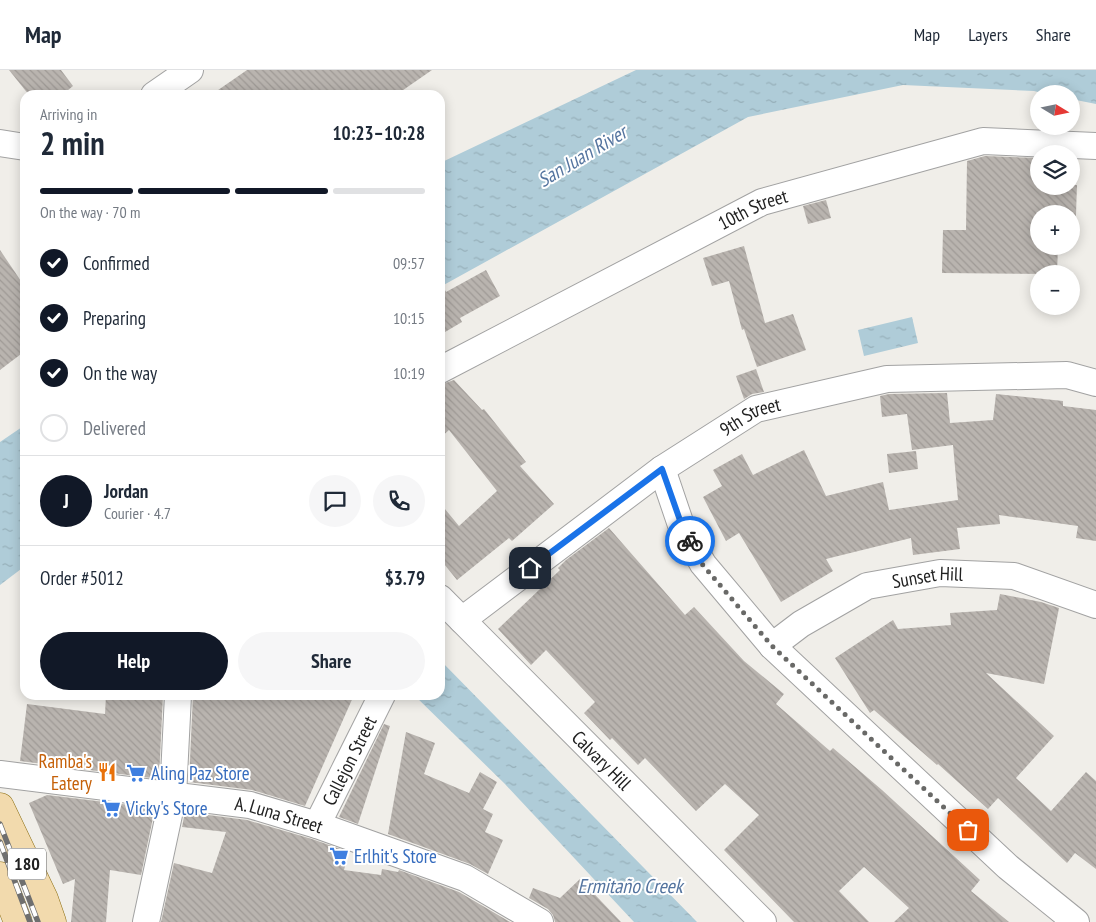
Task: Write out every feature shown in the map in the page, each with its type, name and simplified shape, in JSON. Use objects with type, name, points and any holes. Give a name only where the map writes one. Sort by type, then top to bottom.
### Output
[{"type":"main road","name":"180","points":[[0,807],[44,899],[52,922]]},
{"type":"main road","name":"180","points":[[0,876],[18,922]]},
{"type":"street","points":[[161,90],[190,70]]},
{"type":"street","name":"10th Street","points":[[445,367],[762,202],[983,141],[1096,146]]},
{"type":"street","points":[[0,143],[20,146]]},
{"type":"street","name":"9th Street","points":[[462,620],[662,469],[756,409],[886,379],[1067,375],[1096,383]]},
{"type":"street","points":[[662,469],[682,526],[702,564],[772,646],[1008,867],[1076,922]]},
{"type":"street","name":"Sunset Hill","points":[[772,646],[801,624],[867,586],[940,573],[1014,576],[1096,605]]},
{"type":"street","name":"Calvary Hill","points":[[445,603],[762,922]]},
{"type":"street","points":[[146,922],[173,796],[178,700]]},
{"type":"street","name":"Callejon Street","points":[[317,825],[380,700]]},
{"type":"street","name":"A. Luna Street","points":[[0,774],[250,805],[317,825],[465,878],[540,922]]},
{"type":"water","name":"San Juan River","points":[[636,70],[1096,70],[1096,104],[1080,101],[1080,85],[1030,85],[1030,91],[903,85],[748,117],[445,284],[445,161]]},
{"type":"water","points":[[912,317],[918,343],[864,356],[858,330]]},
{"type":"water","points":[[20,428],[20,570],[0,585],[0,442]]},
{"type":"water","name":"Ermitaño Creek","points":[[445,665],[697,922],[634,922],[504,783],[419,700],[445,700]]},
{"type":"building","points":[[9,70],[61,70],[73,86],[68,90],[25,90]]},
{"type":"building","points":[[247,70],[432,70],[403,90],[218,90]]},
{"type":"building","points":[[985,156],[1030,158],[1030,195],[1077,195],[1076,205],[1030,205],[1030,255],[1058,255],[1057,265],[1030,265],[1030,274],[942,273],[943,230],[966,230],[967,161]]},
{"type":"building","points":[[826,200],[831,218],[808,224],[803,206]]},
{"type":"building","points":[[744,246],[765,323],[793,314],[806,350],[757,367],[744,329],[742,330],[729,281],[712,286],[703,258]]},
{"type":"building","points":[[0,250],[20,280],[20,355],[0,370]]},
{"type":"building","points":[[486,270],[500,296],[460,318],[462,322],[445,332],[445,290],[446,292]]},
{"type":"building","points":[[756,369],[764,392],[752,394],[744,399],[736,376]]},
{"type":"building","points":[[454,380],[482,410],[484,409],[526,462],[520,466],[554,504],[512,541],[509,538],[457,580],[445,565],[445,509],[459,526],[497,491],[449,430],[445,434],[445,383]]},
{"type":"building","points":[[947,393],[950,423],[993,420],[996,394],[1063,401],[1063,406],[1096,410],[1096,541],[1076,538],[1078,526],[999,515],[1000,524],[957,528],[960,549],[913,555],[911,538],[826,559],[833,571],[781,602],[739,533],[726,541],[703,497],[722,486],[713,470],[742,454],[753,475],[804,450],[826,496],[883,482],[889,510],[958,500],[953,445],[912,450],[907,414],[882,417],[880,396],[889,394]]},
{"type":"building","points":[[916,451],[918,469],[889,473],[887,454]]},
{"type":"building","points":[[609,528],[685,615],[694,607],[744,661],[784,694],[776,704],[830,751],[833,748],[882,790],[980,880],[971,891],[1009,922],[894,922],[909,908],[864,867],[839,891],[869,922],[794,922],[724,850],[759,815],[725,784],[696,811],[645,758],[638,765],[584,713],[595,702],[546,650],[531,665],[498,629],[560,570],[558,568],[566,560]]},
{"type":"building","points":[[1000,594],[1041,602],[1059,608],[1044,684],[986,673],[1054,736],[1016,778],[1051,811],[1086,772],[1096,781],[1096,869],[1075,853],[1067,863],[998,798],[988,809],[874,710],[870,713],[835,658],[893,620],[898,629],[951,625],[950,613],[997,610]]},
{"type":"building","points":[[106,700],[163,700],[159,779],[20,761],[27,704],[105,714]]},
{"type":"building","points":[[193,700],[352,700],[305,806],[252,790],[189,782]]},
{"type":"building","points":[[384,724],[390,726],[358,824],[339,817]]},
{"type":"building","points":[[406,732],[435,743],[424,774],[469,793],[480,772],[497,782],[483,809],[493,814],[485,832],[503,840],[488,874],[470,864],[388,834]]},
{"type":"building","points":[[47,795],[155,808],[141,875],[110,870],[106,922],[71,922],[75,879],[63,884],[29,803]]},
{"type":"building","points":[[185,812],[247,820],[312,839],[349,852],[344,870],[381,875],[382,869],[398,872],[399,870],[459,892],[510,922],[161,922],[174,863],[212,873],[226,832],[182,827]]},
{"type":"building","points":[[580,879],[621,922],[555,922],[553,915],[548,909],[529,898],[533,888],[560,898]]},
{"type":"railway","points":[[0,824],[38,922]]},
{"type":"railway","points":[[0,842],[30,922]]},
{"type":"way so far","points":[[690,541],[702,564],[772,646],[968,830]]},
{"type":"place","name":"Ramba's Eatery","points":[[107,772]]},
{"type":"place","name":"Aling Paz Store","points":[[136,773]]},
{"type":"place","name":"Vicky's Store","points":[[111,808]]},
{"type":"place","name":"Erlhit's Store","points":[[339,856]]},
{"type":"route","points":[[530,568],[662,469],[682,526],[690,541]]}]
